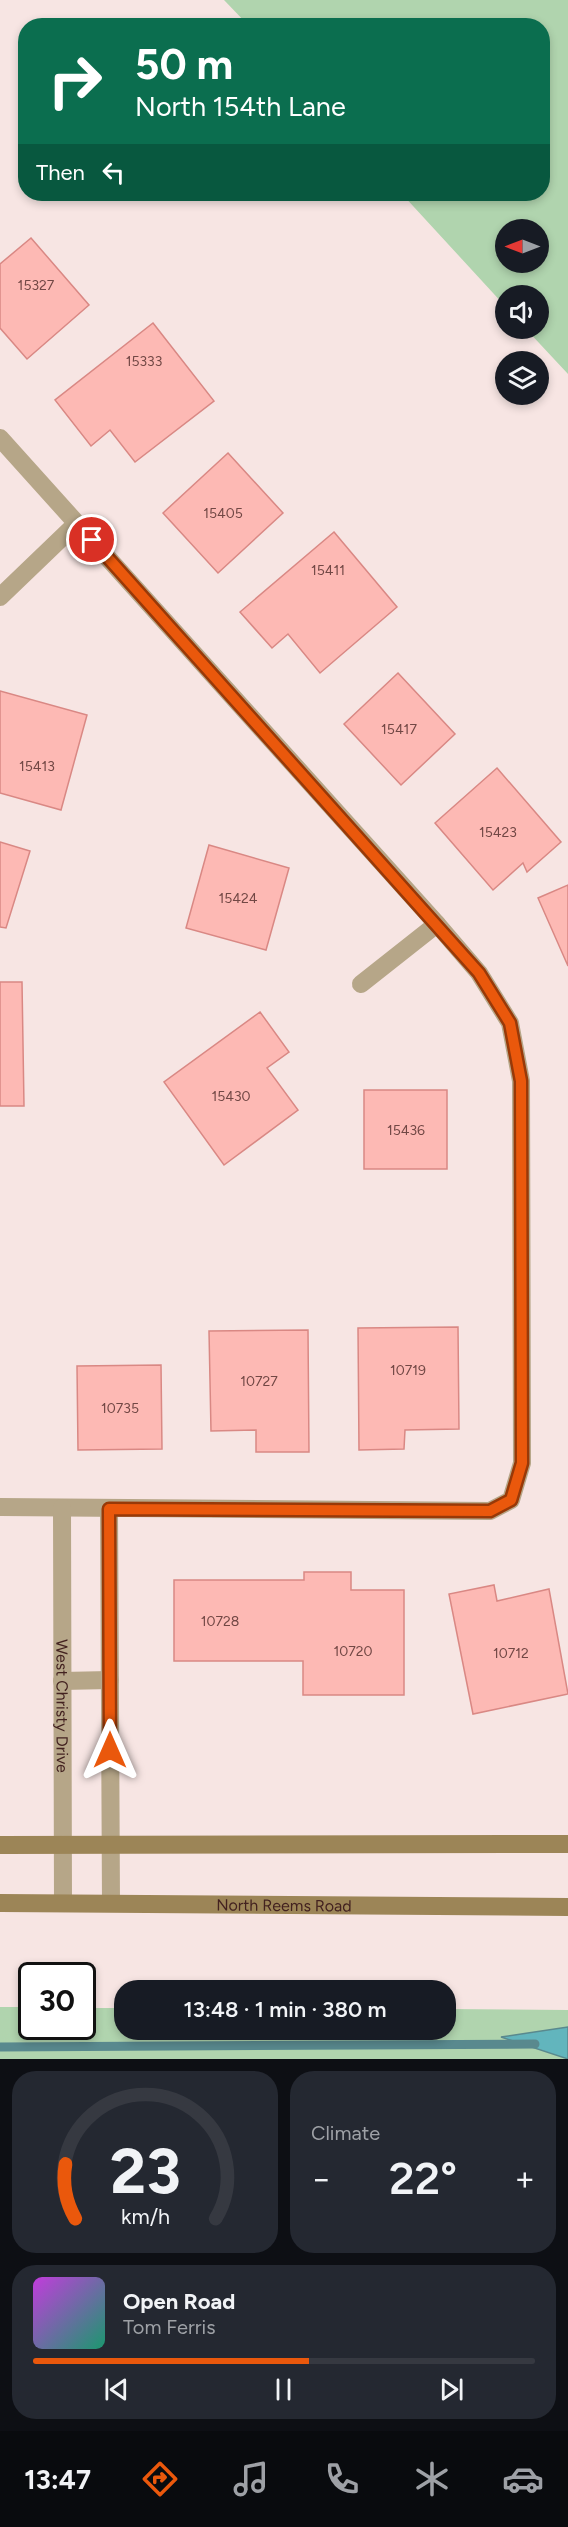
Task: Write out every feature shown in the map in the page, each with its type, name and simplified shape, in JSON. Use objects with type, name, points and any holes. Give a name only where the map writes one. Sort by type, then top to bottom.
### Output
[{"type":"main road","points":[[0,1845],[568,1844]]},
{"type":"main road","name":"North Reems Road","points":[[0,1903],[568,1907]]},
{"type":"street","points":[[0,438],[437,924],[479,973],[510,1023],[521,1081],[522,1463],[511,1500],[490,1511],[0,1507]]},
{"type":"street","points":[[0,597],[76,524]]},
{"type":"street","points":[[362,984],[437,924]]},
{"type":"street","name":"West Christy Drive","points":[[62,1508],[63,1903]]},
{"type":"street","points":[[109,1509],[111,1904]]},
{"type":"street","points":[[62,1680],[110,1680]]},
{"type":"green space","points":[[224,0],[568,0],[568,374],[549,351],[535,339],[549,339],[549,285],[495,285],[495,295],[408,201],[550,201],[550,18],[241,18]]},
{"type":"green space","points":[[0,2007],[18,2007],[18,2040],[96,2040],[96,2008],[114,2008],[114,2040],[456,2040],[456,2009],[568,2010],[568,2059],[0,2059]]},
{"type":"water","points":[[568,2027],[568,2059],[501,2037]]},
{"type":"building","points":[[31,238],[89,305],[27,359],[0,328],[0,264]]},
{"type":"building","points":[[153,323],[214,401],[135,462],[110,430],[91,446],[55,400]]},
{"type":"building","points":[[228,453],[283,513],[218,573],[163,513]]},
{"type":"building","points":[[334,532],[397,607],[320,673],[288,634],[272,648],[240,612]]},
{"type":"building","points":[[398,673],[455,734],[401,785],[344,724]]},
{"type":"building","points":[[0,691],[87,715],[61,810],[0,793]]},
{"type":"building","points":[[497,768],[561,842],[527,872],[523,863],[493,890],[435,823]]},
{"type":"building","points":[[0,842],[30,851],[6,928],[0,927]]},
{"type":"building","points":[[209,845],[289,868],[266,950],[186,928]]},
{"type":"building","points":[[568,885],[568,966],[538,898]]},
{"type":"building","points":[[0,982],[22,982],[24,1106],[0,1106]]},
{"type":"building","points":[[260,1012],[289,1052],[267,1068],[298,1110],[224,1165],[164,1082]]},
{"type":"building","points":[[364,1090],[447,1090],[447,1169],[364,1169]]},
{"type":"building","points":[[458,1327],[459,1429],[405,1430],[404,1449],[359,1450],[358,1328]]},
{"type":"building","points":[[308,1330],[309,1452],[256,1452],[256,1430],[211,1431],[209,1331]]},
{"type":"building","points":[[161,1365],[162,1449],[78,1450],[77,1366]]},
{"type":"building","points":[[304,1572],[351,1572],[351,1590],[404,1590],[404,1695],[303,1695],[303,1661],[174,1661],[174,1580],[304,1580]]},
{"type":"building","points":[[494,1585],[497,1601],[549,1589],[568,1694],[473,1714],[449,1594]]},
{"type":"waterway","points":[[0,2047],[535,2044]]},
{"type":"route","points":[[92,540],[479,973],[510,1023],[521,1081],[522,1463],[511,1500],[490,1511],[109,1509],[110,1750]]}]
